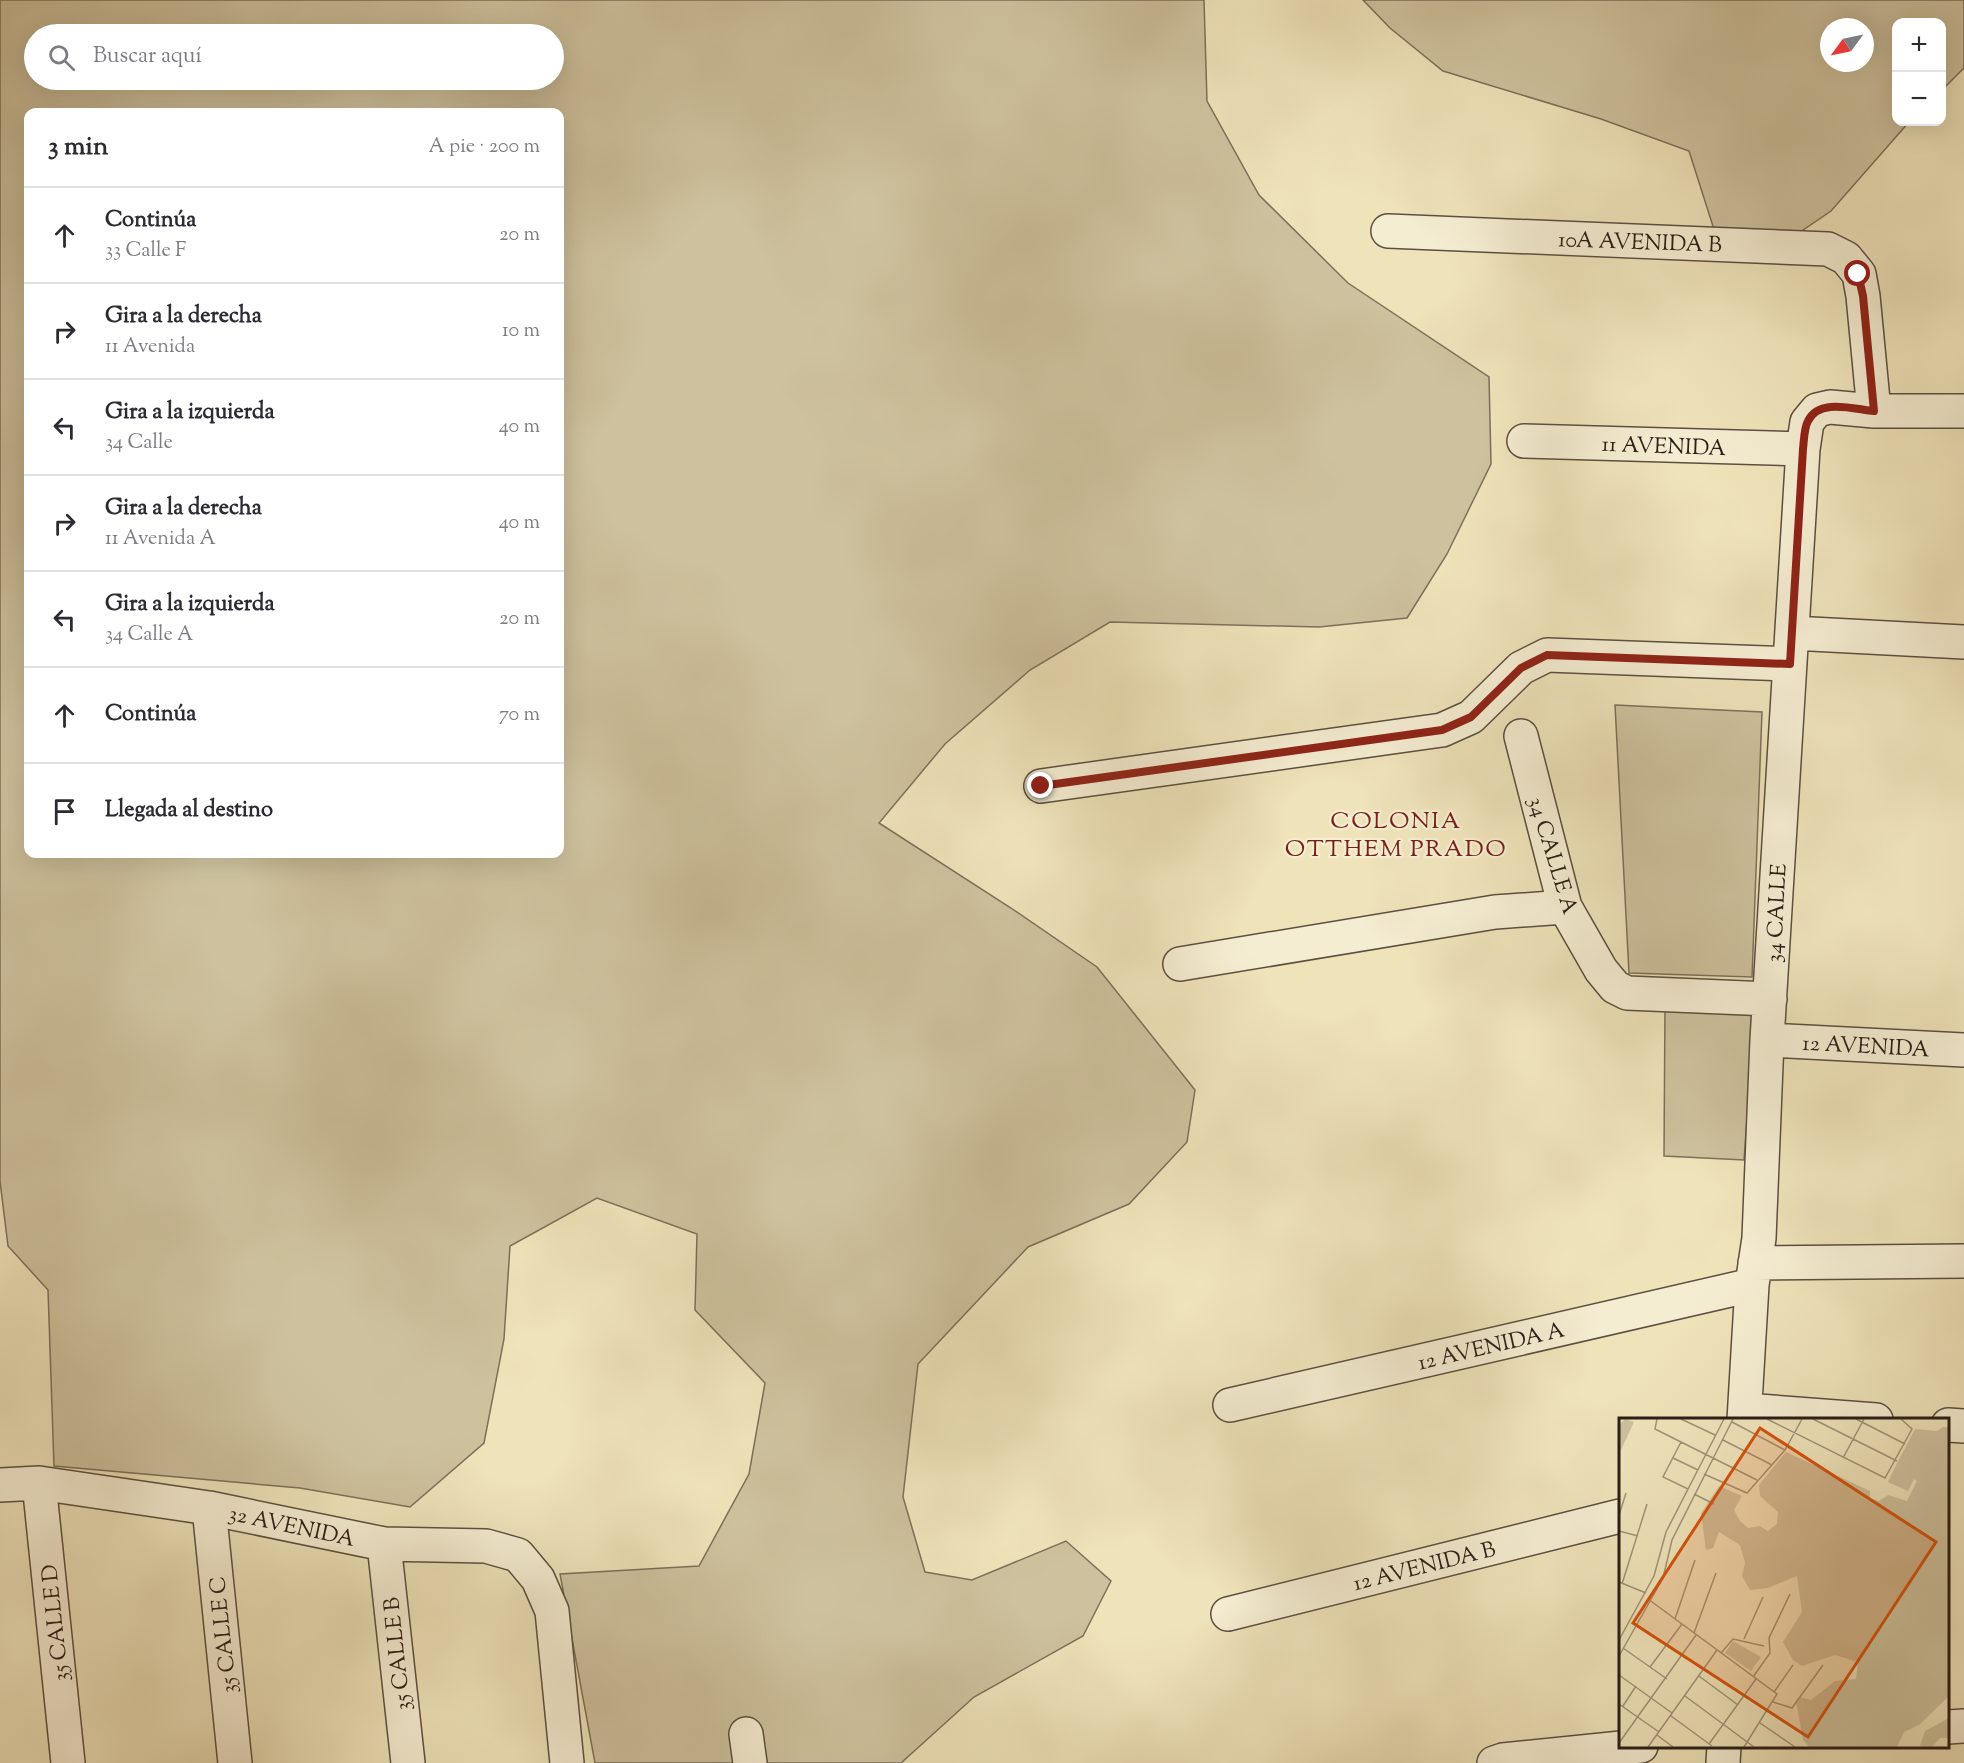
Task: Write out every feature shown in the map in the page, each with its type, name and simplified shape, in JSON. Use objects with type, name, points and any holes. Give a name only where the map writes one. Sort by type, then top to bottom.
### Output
[{"type":"street","name":"10A AVENIDA B","points":[[1388,231],[1828,249],[1846,258],[1858,274],[1863,296],[1874,411]]},
{"type":"street","name":"34 CALLE","points":[[1744,1415],[1754,1274],[1759,1238],[1767,1040],[1803,449],[1807,422],[1817,410],[1830,407],[1874,411]]},
{"type":"street","points":[[1874,411],[1964,411]]},
{"type":"street","name":"11 AVENIDA","points":[[1524,441],[1803,449]]},
{"type":"street","points":[[1041,786],[1442,730],[1471,717],[1521,668],[1547,655],[1964,642]]},
{"type":"street","name":"34 CALLE A","points":[[1521,736],[1565,907],[1601,970],[1615,987],[1627,993],[1770,999]]},
{"type":"street","points":[[1180,964],[1495,912],[1565,907]]},
{"type":"street","name":"12 AVENIDA","points":[[1767,1040],[1964,1050]]},
{"type":"street","name":"12 AVENIDA A","points":[[1230,1405],[1754,1274],[1964,1261]]},
{"type":"street","points":[[1744,1415],[1843,1418]]},
{"type":"street","points":[[1949,1425],[1964,1426]]},
{"type":"street","name":"32 AVENIDA","points":[[0,1485],[39,1483],[209,1508],[384,1544],[486,1546],[518,1555],[538,1579],[552,1611],[567,1763]]},
{"type":"street","name":"35 CALLE D","points":[[39,1483],[68,1763]]},
{"type":"street","name":"35 CALLE C","points":[[209,1508],[235,1763]]},
{"type":"street","name":"12 AVENIDA B","points":[[1228,1614],[1619,1516]]},
{"type":"street","name":"35 CALLE B","points":[[384,1544],[408,1763]]},
{"type":"street","points":[[1949,1727],[1964,1726]]},
{"type":"street","points":[[1494,1763],[1503,1760],[1621,1748]]},
{"type":"street","points":[[1723,1763],[1724,1748]]},
{"type":"shaded area","points":[[0,0],[1204,0],[1207,101],[1259,195],[1348,283],[1489,377],[1491,464],[1447,554],[1407,618],[1319,627],[1110,622],[1030,670],[945,744],[879,823],[1011,908],[1097,967],[1195,1090],[1187,1142],[1129,1204],[1028,1247],[918,1364],[903,1497],[925,1572],[972,1580],[1066,1541],[1111,1581],[1083,1636],[974,1697],[901,1763],[595,1763],[560,1574],[699,1566],[749,1474],[765,1383],[695,1310],[697,1234],[597,1198],[510,1246],[504,1339],[484,1443],[410,1507],[300,1488],[54,1466],[48,1290],[8,1246],[0,1181]]},
{"type":"shaded area","points":[[1363,0],[1964,0],[1964,68],[1946,86],[1946,18],[1892,18],[1892,126],[1905,126],[1831,211],[1762,258],[1718,242],[1689,151],[1601,119],[1443,71],[1390,28]]},
{"type":"shaded area","points":[[1615,705],[1762,712],[1752,977],[1629,973]]},
{"type":"shaded area","points":[[1665,1003],[1755,1013],[1744,1160],[1664,1156]]},
{"type":"district","name":"COLONIA OTTHEM PRADO","points":[[1396,834]]},
{"type":"route","points":[[1041,786],[1442,730],[1471,717],[1521,668],[1547,655],[1790,664],[1803,449],[1807,422],[1817,410],[1830,407],[1874,411],[1863,296],[1858,274]]}]
